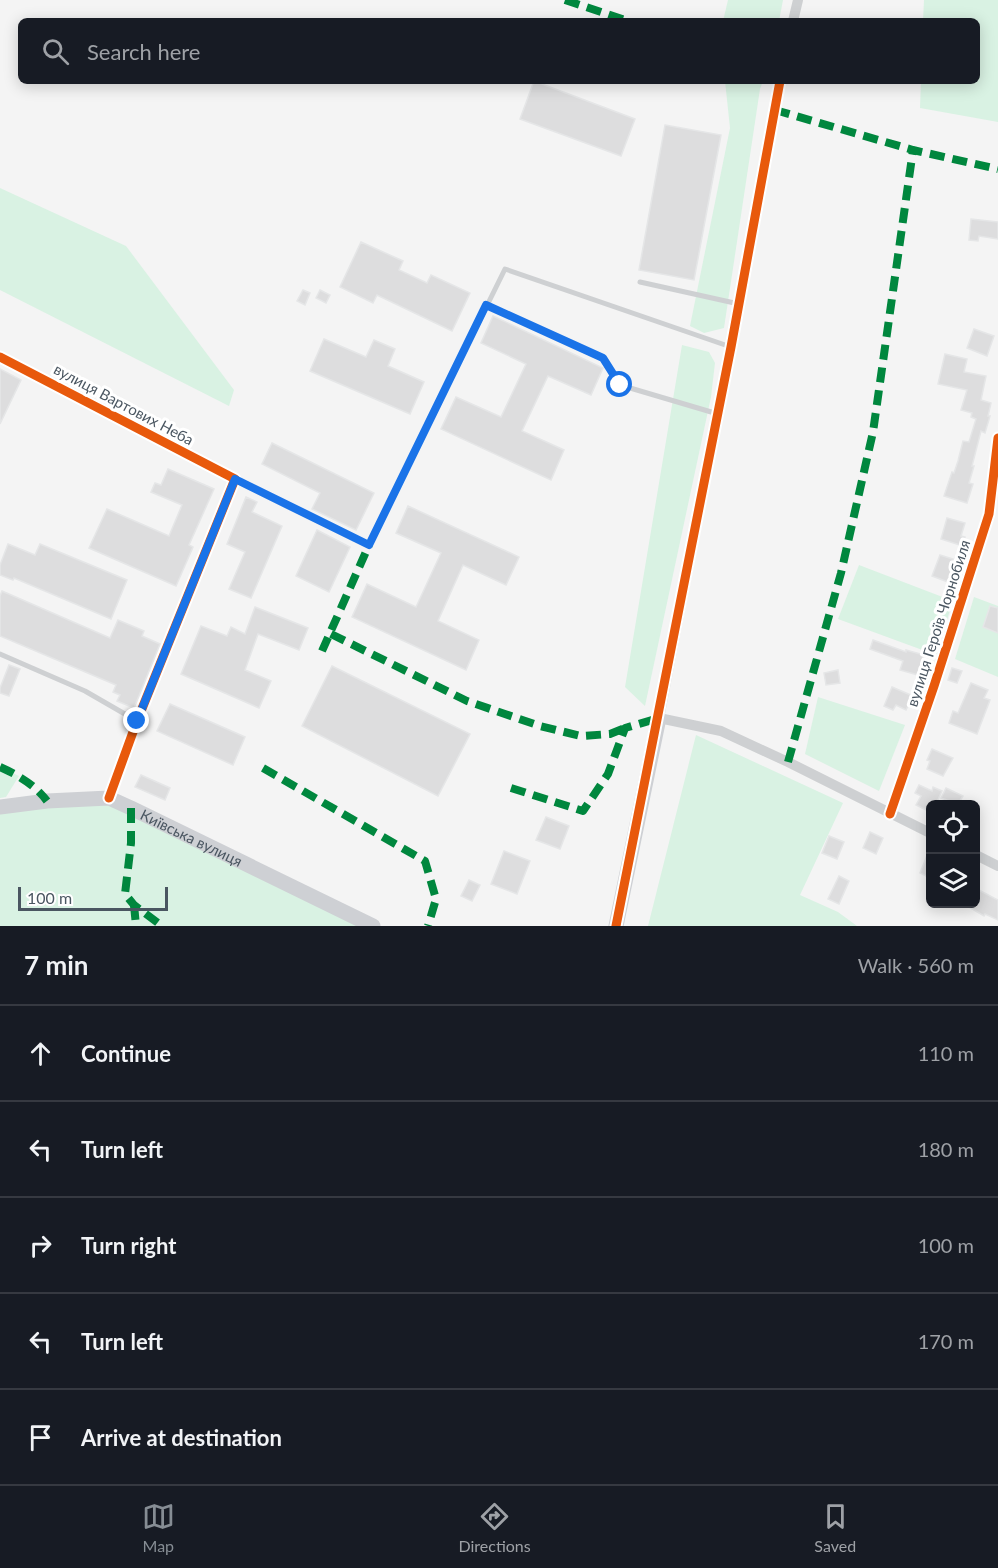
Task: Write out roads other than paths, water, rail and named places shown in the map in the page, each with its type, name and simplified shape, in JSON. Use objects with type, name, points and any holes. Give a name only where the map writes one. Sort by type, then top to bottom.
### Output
[{"type":"street","points":[[794,18],[798,0]]},
{"type":"street","points":[[616,926],[659,718],[779,84]]},
{"type":"street","name":"вулиця Вартових Неба","points":[[0,357],[235,479]]},
{"type":"street","name":"вулиця Героїв Чорнобиля","points":[[890,814],[994,515],[998,438]]},
{"type":"street","points":[[109,798],[137,721],[235,479]]},
{"type":"street","points":[[659,718],[721,731],[926,831]]},
{"type":"street","name":"Київська вулиця","points":[[0,807],[47,801],[109,798],[373,926]]},
{"type":"street","points":[[980,857],[998,866]]},
{"type":"lane","points":[[235,479],[369,545],[505,269],[731,347]]},
{"type":"lane","points":[[640,282],[739,304]]},
{"type":"lane","points":[[486,305],[603,358],[620,385],[718,414]]},
{"type":"lane","points":[[0,654],[85,691],[137,721]]}]
